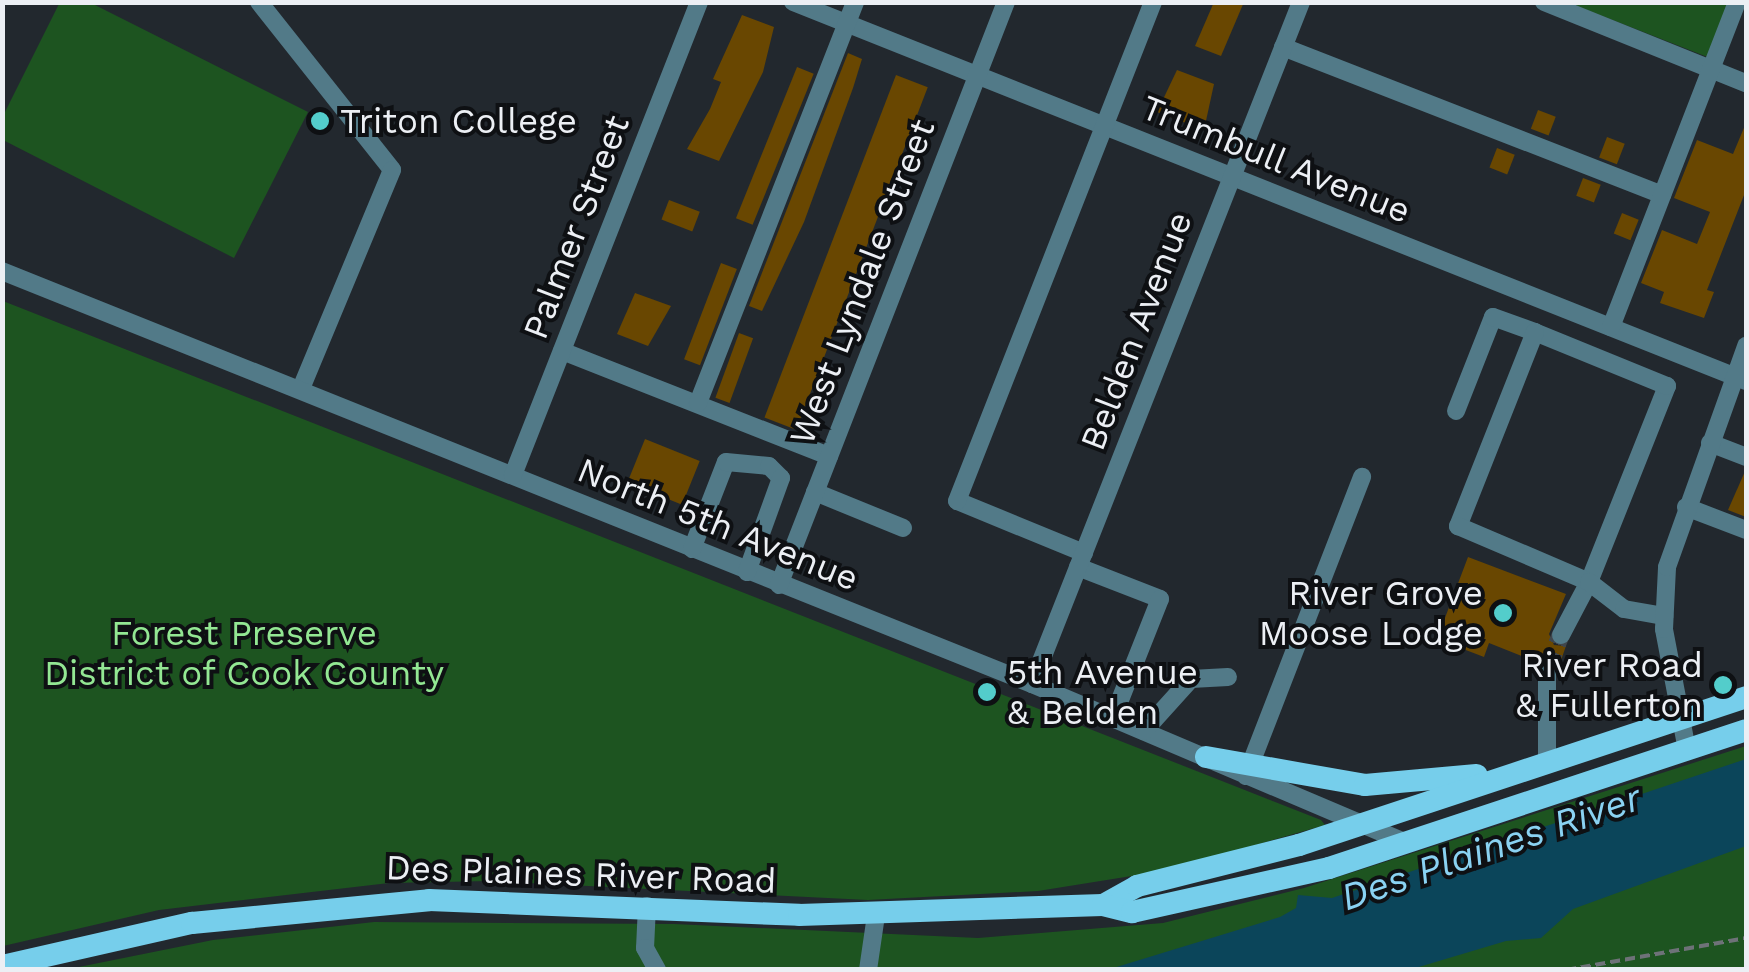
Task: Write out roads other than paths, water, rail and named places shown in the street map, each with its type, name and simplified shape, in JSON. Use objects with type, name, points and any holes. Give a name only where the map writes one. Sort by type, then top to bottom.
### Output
[{"type":"main road","name":"Des Plaines River Road","points":[[1102,905],[1137,886],[1360,824],[1680,715],[1746,697]]},
{"type":"main road","name":"Des Plaines River Road","points":[[2,966],[127,934],[276,910],[429,900],[876,915],[1102,905],[1132,912],[1230,894],[1406,843],[1746,730]]},
{"type":"main road","points":[[1206,757],[1248,770],[1365,785],[1516,770]]},
{"type":"street","points":[[259,2],[392,170],[302,389]]},
{"type":"street","name":"Palmer Street","points":[[513,475],[699,2]]},
{"type":"street","name":"Trumbull Avenue","points":[[793,2],[1741,379]]},
{"type":"street","points":[[698,404],[856,2]]},
{"type":"street","name":"West Lyndale Street","points":[[779,585],[1006,2]]},
{"type":"street","points":[[1113,718],[1160,599],[957,502],[1153,2]]},
{"type":"street","name":"Belden Avenue","points":[[1032,684],[1300,2]]},
{"type":"street","points":[[1544,2],[1746,83]]},
{"type":"street","points":[[1610,327],[1737,2]]},
{"type":"street","points":[[1283,47],[1662,196]]},
{"type":"street","name":"North 5th Avenue","points":[[2,272],[302,389],[1206,757]]},
{"type":"street","points":[[1456,411],[1493,317],[1668,386],[1589,582],[1562,636]]},
{"type":"street","points":[[1535,332],[1458,526],[1589,582],[1624,608],[1664,616]]},
{"type":"street","points":[[1687,750],[1664,616],[1667,567],[1710,443],[1741,379],[1746,346]]},
{"type":"street","points":[[562,351],[829,456]]},
{"type":"street","points":[[1710,443],[1746,457]]},
{"type":"street","points":[[692,549],[726,462],[768,466],[781,478],[746,572]]},
{"type":"street","points":[[1362,476],[1248,770],[1406,843]]},
{"type":"street","points":[[815,492],[903,528]]},
{"type":"street","points":[[1686,507],[1746,530]]},
{"type":"street","points":[[1547,670],[1547,759]]},
{"type":"street","points":[[1144,731],[1191,678],[1228,677]]},
{"type":"street","points":[[647,906],[645,948],[658,970]]},
{"type":"street","points":[[868,970],[876,915]]},
{"type":"water","name":"Des Plaines River","points":[[1746,759],[1746,846],[1573,909],[1541,938],[1506,941],[1412,969],[1110,969],[1280,917],[1296,908],[1298,895],[1332,898]]},
{"type":"tunnel","points":[[1547,669],[1561,635]]},
{"type":"place","name":"Triton College","points":[[320,121]]},
{"type":"place","name":"River Grove Moose Lodge","points":[[1503,613]]},
{"type":"place","name":"River Road & Fullerton","points":[[1723,685]]},
{"type":"place","name":"5th Avenue & Belden","points":[[987,692]]},
{"type":"park label","name":"Forest Preserve District of Cook County","points":[[244,653]]}]
